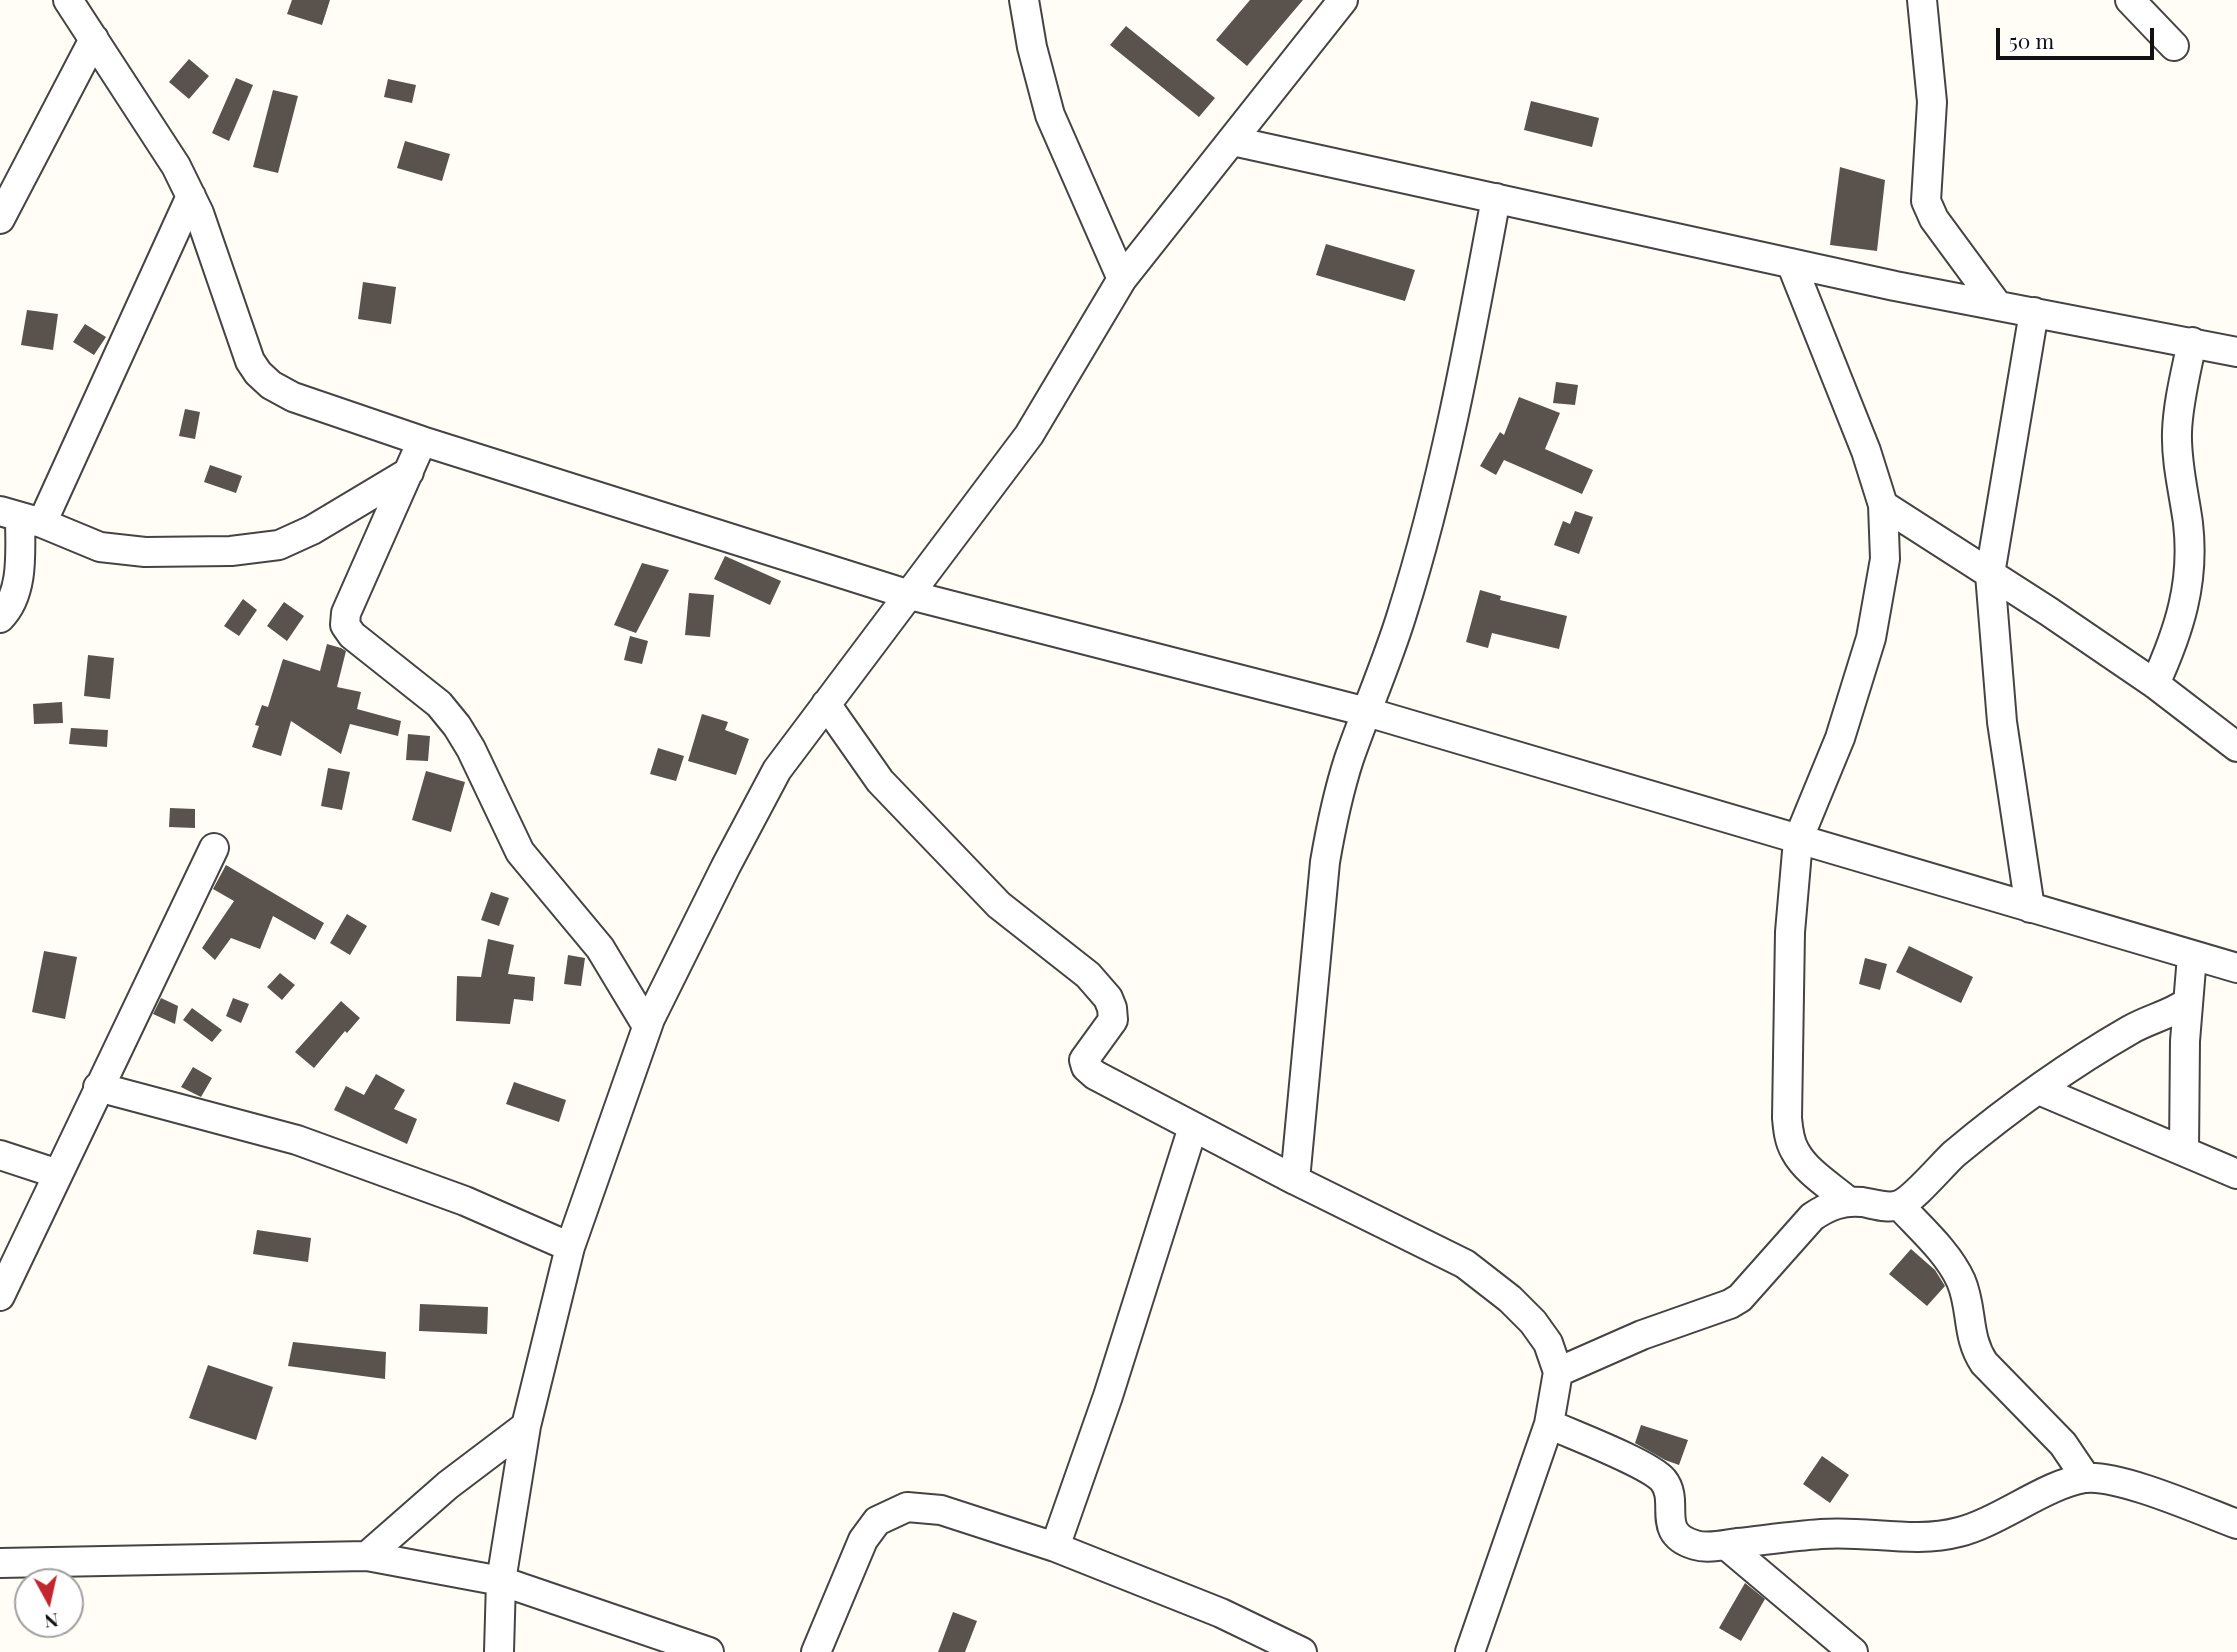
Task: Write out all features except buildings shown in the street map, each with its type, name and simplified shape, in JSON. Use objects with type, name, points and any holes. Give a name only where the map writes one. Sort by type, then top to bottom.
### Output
[{"type":"street","points":[[68,0],[176,166],[191,196],[217,263],[250,360],[258,373],[271,385],[293,397],[422,442],[911,595],[1367,712],[2237,968]]},
{"type":"street","points":[[1024,0],[1032,47],[1050,115],[1122,279]]},
{"type":"street","points":[[499,1652],[501,1581],[526,1426],[570,1247],[647,1026],[777,770],[1029,435],[1122,279],[1343,0]]},
{"type":"street","points":[[1922,0],[1932,102],[1926,201],[1934,219],[1998,306]]},
{"type":"street","points":[[2130,0],[2174,46]]},
{"type":"street","points":[[0,219],[94,39]]},
{"type":"street","points":[[1233,141],[1791,263],[2237,352]]},
{"type":"street","points":[[0,618],[8,610],[19,578],[21,517],[191,196]]},
{"type":"street","points":[[1295,1180],[1325,862],[1334,812],[1349,759],[1402,615],[1431,513],[1467,355],[1496,198]]},
{"type":"street","points":[[1791,263],[1866,451],[1883,505],[1885,559],[1871,638],[1840,738],[1798,840],[1790,932],[1787,1118],[1790,1138],[1795,1152],[1807,1166],[1849,1202]]},
{"type":"street","points":[[2030,908],[2002,722],[1990,575],[2034,312]]},
{"type":"street","points":[[2155,684],[2175,640],[2185,602],[2190,564],[2177,433],[2192,342]]},
{"type":"street","points":[[422,442],[346,613],[345,625],[352,635],[439,704],[457,726],[471,749],[520,852],[600,948],[647,1026]]},
{"type":"street","points":[[21,517],[100,547],[145,552],[231,551],[278,545],[312,530],[409,472]]},
{"type":"street","points":[[1883,505],[2155,684],[2237,747]]},
{"type":"street","points":[[826,704],[880,781],[999,905],[1088,975],[1108,998],[1113,1020],[1084,1060],[1095,1075],[1465,1265],[1510,1299],[1533,1322],[1548,1343],[1558,1371],[1549,1424],[1470,1652]]},
{"type":"street","points":[[0,1296],[214,848]]},
{"type":"street","points":[[2184,1151],[2188,1002],[2192,956]]},
{"type":"street","points":[[1558,1371],[1642,1335],[1730,1304],[1750,1290],[1812,1217],[1825,1208],[1849,1202],[1899,1205],[1909,1199],[1959,1150],[2039,1090],[2131,1029],[2188,1002]]},
{"type":"street","points":[[98,1087],[297,1140],[465,1201],[570,1247]]},
{"type":"street","points":[[2039,1090],[2237,1174]]},
{"type":"street","points":[[1055,1547],[1112,1384],[1193,1127]]},
{"type":"street","points":[[0,1155],[58,1174]]},
{"type":"street","points":[[1899,1205],[1952,1265],[1962,1282],[1971,1336],[1984,1363],[2063,1444],[2086,1478]]},
{"type":"street","points":[[1549,1424],[1642,1466],[1660,1477],[1668,1486],[1670,1522],[1674,1531],[1682,1539],[1705,1547],[1824,1533],[1938,1537],[1961,1532],[2064,1485],[2086,1478],[2105,1479],[2139,1488],[2237,1524]]},
{"type":"street","points":[[367,1556],[448,1485],[526,1426]]},
{"type":"street","points":[[816,1652],[863,1540],[877,1521],[907,1507],[941,1510],[1055,1547],[1221,1613],[1301,1652]]},
{"type":"street","points":[[1726,1545],[1853,1652]]},
{"type":"street","points":[[0,1563],[367,1556],[501,1581],[709,1652]]}]
